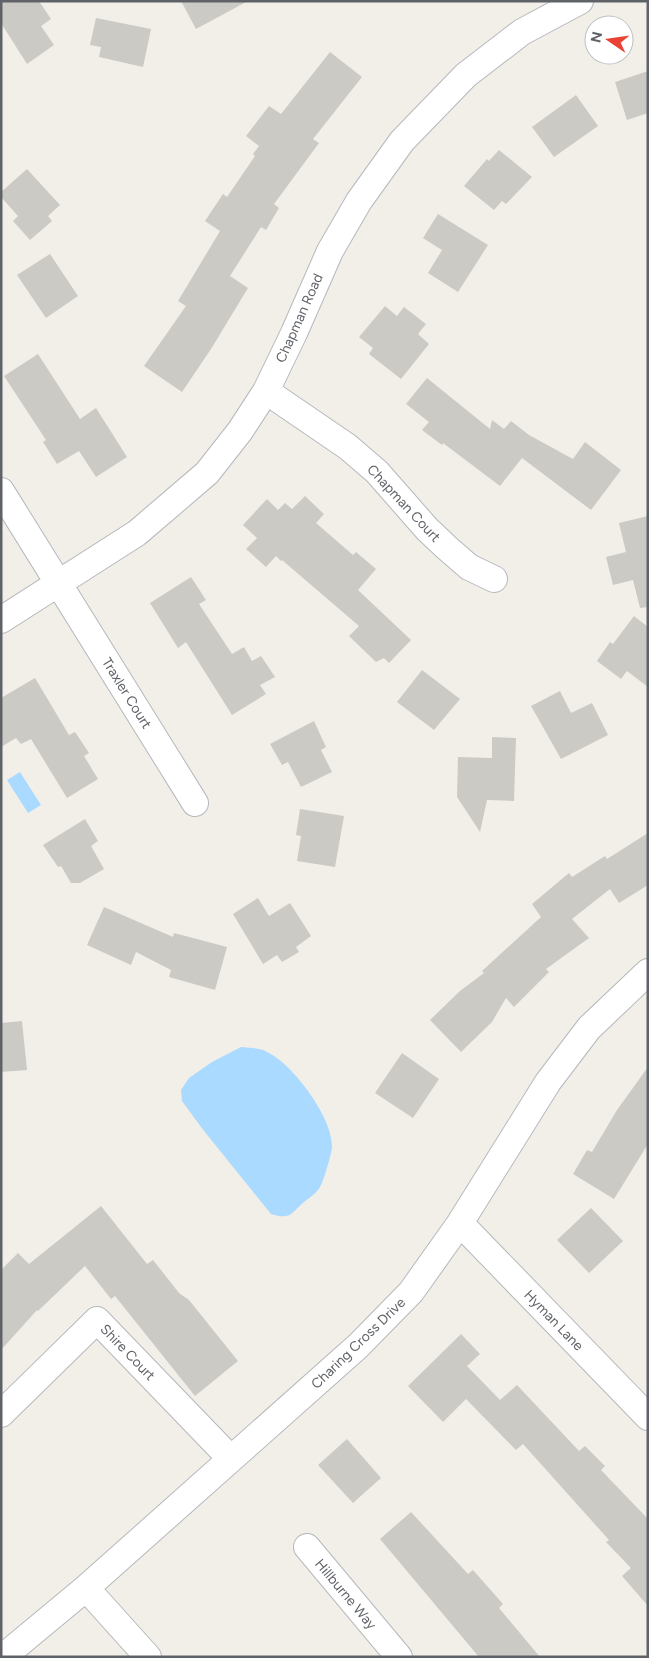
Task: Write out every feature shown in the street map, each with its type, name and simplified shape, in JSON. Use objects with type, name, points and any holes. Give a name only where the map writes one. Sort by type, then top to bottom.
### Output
[{"type":"street","name":"Chapman Road","points":[[1,620],[137,534],[207,473],[240,431],[266,391],[330,251],[359,201],[402,141],[466,75],[522,32],[575,2]]},
{"type":"street","name":"Chapman Court","points":[[266,391],[355,453],[377,472],[426,529],[469,567],[494,579]]},
{"type":"street","name":"Traxler Court","points":[[1,491],[195,803]]},
{"type":"street","name":"Charing Cross Drive","points":[[3,1657],[86,1588],[358,1346],[411,1292],[460,1223],[554,1074],[589,1028],[648,972]]},
{"type":"street","name":"Hyman Lane","points":[[460,1223],[648,1417]]},
{"type":"street","name":"Shire Court","points":[[1,1414],[97,1320],[231,1458]]},
{"type":"street","name":"Hillburne Way","points":[[307,1547],[385,1652]]},
{"type":"street","points":[[86,1588],[148,1657]]},
{"type":"water","points":[[20,772],[41,805],[28,813],[7,780]]},
{"type":"water","points":[[241,1047],[264,1051],[277,1058],[288,1068],[310,1093],[319,1107],[331,1135],[332,1150],[320,1187],[315,1194],[287,1216],[271,1214],[182,1101],[181,1090],[189,1078],[212,1062]]},
{"type":"building","points":[[1,1],[39,1],[51,19],[41,26],[54,45],[27,64],[1,23]]},
{"type":"building","points":[[181,1],[248,1],[196,29]]},
{"type":"building","points":[[96,18],[151,29],[143,67],[99,57],[101,47],[90,45]]},
{"type":"building","points":[[330,52],[362,77],[313,139],[319,143],[274,204],[279,208],[266,230],[261,227],[230,276],[248,288],[182,392],[144,366],[186,306],[178,301],[220,231],[205,221],[223,194],[227,197],[255,156],[253,154],[259,146],[246,136],[269,106],[281,114]]},
{"type":"building","points":[[648,71],[648,113],[627,120],[615,82]]},
{"type":"building","points":[[576,95],[598,126],[554,157],[532,127]]},
{"type":"building","points":[[499,150],[532,177],[506,204],[502,201],[494,210],[464,186],[487,159],[489,161]]},
{"type":"building","points":[[27,169],[60,205],[48,216],[52,221],[30,240],[13,221],[18,216],[1,197],[1,192]]},
{"type":"building","points":[[438,214],[488,245],[458,292],[428,273],[442,250],[423,238]]},
{"type":"building","points":[[50,254],[78,296],[46,318],[17,275]]},
{"type":"building","points":[[385,306],[397,316],[404,307],[426,324],[418,334],[429,344],[401,379],[369,354],[373,348],[359,337]]},
{"type":"building","points":[[38,354],[80,419],[96,408],[127,457],[96,477],[79,451],[57,464],[43,442],[46,440],[4,376]]},
{"type":"building","points":[[427,378],[490,429],[492,420],[504,429],[511,421],[529,435],[573,459],[585,442],[621,470],[591,510],[522,458],[500,486],[443,443],[442,445],[422,430],[429,422],[406,404]]},
{"type":"building","points":[[305,496],[324,514],[316,523],[353,555],[356,552],[376,569],[358,590],[411,640],[389,663],[384,658],[376,662],[349,636],[359,626],[282,560],[276,556],[266,567],[246,549],[257,538],[243,525],[267,499],[278,510],[285,503],[292,509]]},
{"type":"building","points":[[648,516],[648,607],[640,608],[633,580],[613,585],[606,557],[626,552],[619,523]]},
{"type":"building","points":[[191,577],[206,600],[199,604],[232,654],[244,647],[252,661],[261,656],[275,677],[260,685],[266,694],[232,715],[186,642],[178,648],[150,603]]},
{"type":"building","points":[[634,616],[648,627],[648,687],[627,671],[621,679],[597,661],[610,642],[613,644]]},
{"type":"building","points":[[422,670],[460,699],[434,730],[397,702]]},
{"type":"building","points":[[35,678],[69,735],[75,732],[89,753],[84,756],[98,779],[67,798],[31,739],[21,744],[16,738],[1,747],[1,698]]},
{"type":"building","points":[[560,691],[571,713],[592,703],[608,735],[561,759],[531,706]]},
{"type":"building","points":[[314,721],[326,747],[321,750],[332,772],[301,787],[288,762],[282,765],[270,744]]},
{"type":"building","points":[[492,737],[516,738],[514,801],[487,800],[480,832],[457,797],[458,757],[492,758]]},
{"type":"building","points":[[300,809],[344,816],[335,867],[297,861],[301,836],[296,835]]},
{"type":"building","points":[[85,819],[98,841],[91,846],[104,869],[80,883],[71,883],[61,866],[58,867],[43,845]]},
{"type":"building","points":[[648,833],[648,885],[619,903],[610,889],[572,919],[589,938],[546,969],[549,972],[514,1007],[506,998],[492,1022],[461,1052],[430,1020],[460,991],[484,973],[482,971],[541,917],[532,904],[569,873],[572,877],[605,856],[607,859]]},
{"type":"building","points":[[258,898],[269,916],[290,903],[311,936],[296,947],[299,952],[282,962],[277,955],[263,964],[233,914]]},
{"type":"building","points":[[104,907],[173,937],[174,933],[227,947],[215,990],[169,977],[171,970],[136,952],[131,965],[87,945]]},
{"type":"building","points":[[22,1021],[27,1070],[1,1072],[1,1023]]},
{"type":"building","points":[[402,1053],[439,1079],[413,1118],[375,1093]]},
{"type":"building","points":[[648,1067],[648,1144],[614,1199],[573,1174],[587,1150],[592,1152],[617,1110]]},
{"type":"building","points":[[101,1206],[147,1264],[153,1260],[179,1293],[189,1300],[238,1361],[195,1396],[115,1296],[111,1299],[85,1266],[37,1310],[1,1350],[1,1270],[18,1253],[29,1264]]},
{"type":"building","points":[[591,1208],[623,1241],[589,1273],[557,1240]]},
{"type":"building","points":[[461,1334],[480,1354],[467,1366],[500,1400],[517,1385],[579,1451],[585,1446],[605,1466],[601,1470],[648,1519],[648,1606],[622,1576],[631,1568],[606,1542],[609,1540],[523,1444],[516,1450],[466,1399],[443,1422],[408,1386]]},
{"type":"building","points":[[347,1439],[381,1478],[353,1503],[318,1465]]},
{"type":"building","points":[[411,1512],[468,1574],[473,1570],[503,1604],[499,1608],[540,1657],[479,1657],[380,1539]]}]
